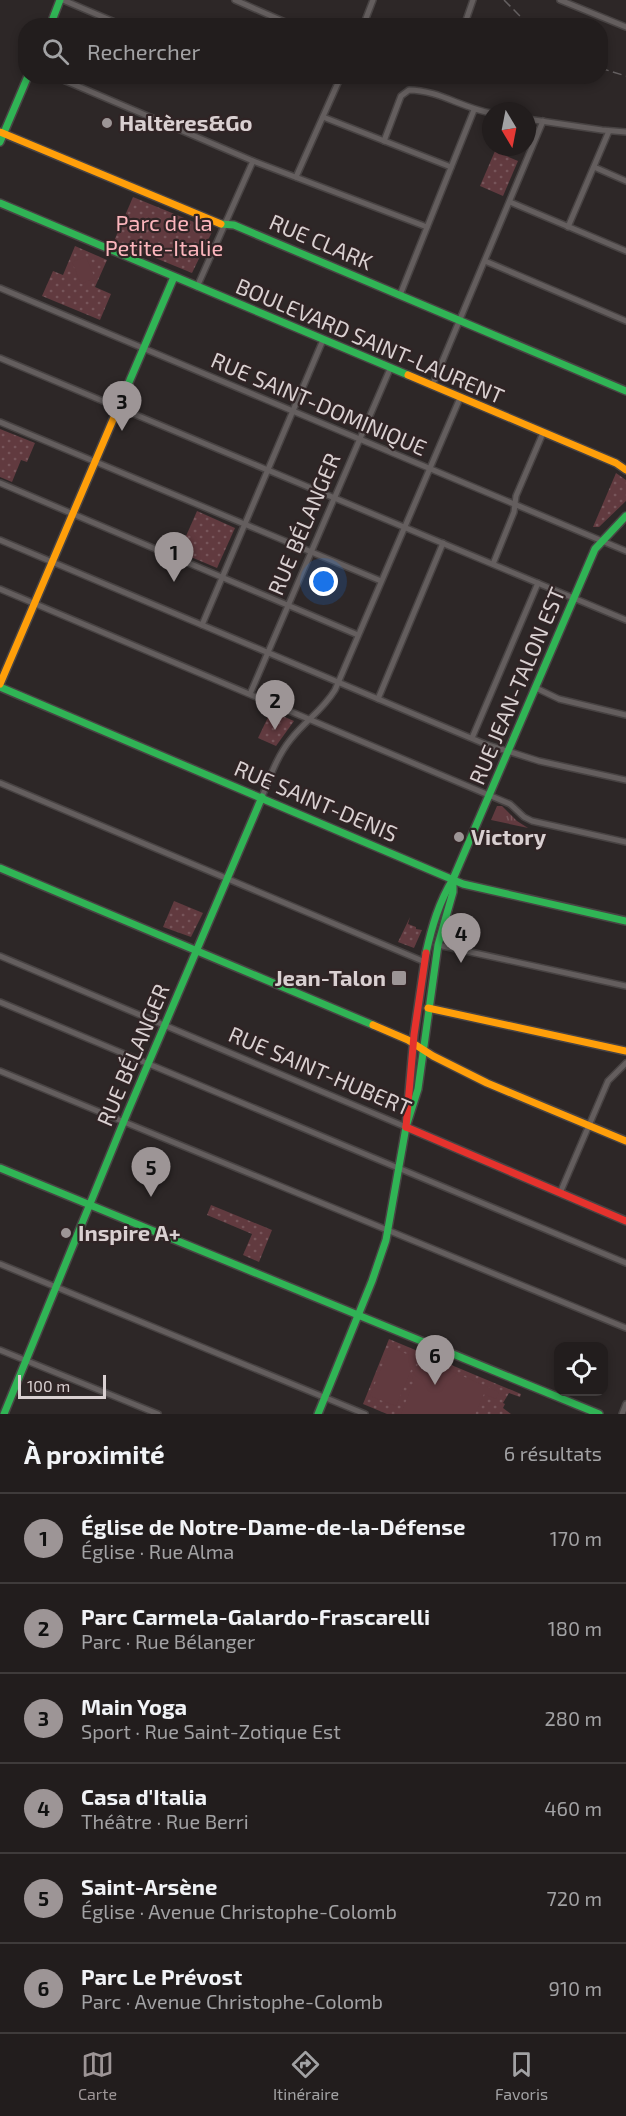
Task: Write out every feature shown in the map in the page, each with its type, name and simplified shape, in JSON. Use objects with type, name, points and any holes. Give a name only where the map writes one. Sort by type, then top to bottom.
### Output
[{"type":"main road","points":[[54,18],[62,0]]},
{"type":"main road","points":[[0,142],[24,84]]},
{"type":"main road","name":"RUE CLARK","points":[[2,133],[216,223],[234,225],[626,391]]},
{"type":"main road","name":"BOULEVARD SAINT-LAURENT","points":[[0,203],[626,468]]},
{"type":"main road","points":[[0,685],[174,277]]},
{"type":"main road","name":"RUE JEAN-TALON EST","points":[[318,1414],[359,1315],[388,1230],[406,1127],[414,1044],[425,962],[434,918],[596,549],[626,516]]},
{"type":"main road","name":"RUE SAINT-DENIS","points":[[0,685],[453,879],[481,889],[626,921]]},
{"type":"main road","name":"RUE BÉLANGER","points":[[4,1414],[124,1122],[262,797]]},
{"type":"main road","points":[[0,868],[198,950],[414,1044],[455,1069],[626,1141]]},
{"type":"main road","name":"RUE JEAN-TALON EST","points":[[406,1127],[418,1089],[438,945],[453,892],[453,879]]},
{"type":"main road","points":[[428,1008],[626,1051]]},
{"type":"main road","name":"RUE SAINT-HUBERT","points":[[406,1127],[626,1221]]},
{"type":"main road","points":[[0,1168],[599,1414]]},
{"type":"street","points":[[62,0],[105,18]]},
{"type":"street","points":[[235,0],[276,18]]},
{"type":"street","points":[[366,18],[373,0]]},
{"type":"street","points":[[467,18],[473,0]]},
{"type":"street","points":[[561,0],[604,18]]},
{"type":"street","points":[[608,20],[626,27]]},
{"type":"street","points":[[73,84],[253,161],[427,227]]},
{"type":"street","points":[[296,177],[337,84]]},
{"type":"street","points":[[384,141],[401,96],[409,90],[432,93],[482,111]]},
{"type":"street","points":[[400,295],[474,110]]},
{"type":"street","points":[[322,117],[451,167]]},
{"type":"street","points":[[536,120],[609,132],[626,132]]},
{"type":"street","points":[[432,386],[543,121]]},
{"type":"street","points":[[568,227],[609,132]]},
{"type":"street","points":[[197,287],[253,161]]},
{"type":"street","points":[[594,167],[626,181]]},
{"type":"street","points":[[510,202],[626,251]]},
{"type":"street","points":[[485,261],[626,321]]},
{"type":"street","name":"RUE SAINT-DOMINIQUE","points":[[0,288],[626,551]]},
{"type":"street","points":[[202,625],[323,340]]},
{"type":"street","points":[[0,358],[626,620]]},
{"type":"street","name":"RUE BÉLANGER","points":[[250,694],[390,369]]},
{"type":"street","name":"RUE BÉLANGER","points":[[262,797],[282,752],[296,733],[325,705],[338,682],[460,398]]},
{"type":"street","points":[[0,422],[381,581]]},
{"type":"street","points":[[493,564],[514,512],[516,496],[543,433]]},
{"type":"street","points":[[0,483],[358,634]]},
{"type":"street","points":[[0,540],[472,738],[539,761],[626,780]]},
{"type":"street","points":[[378,699],[443,543]]},
{"type":"street","points":[[472,738],[538,583]]},
{"type":"street","points":[[0,589],[510,804],[529,820],[626,842]]},
{"type":"street","points":[[536,688],[559,699],[626,715]]},
{"type":"street","points":[[0,783],[425,962]]},
{"type":"street","points":[[438,945],[626,986]]},
{"type":"street","name":"RUE SAINT-HUBERT","points":[[0,956],[406,1127]]},
{"type":"street","points":[[0,1002],[626,1263]]},
{"type":"street","points":[[560,1193],[609,1079],[626,1063]]},
{"type":"street","points":[[0,1071],[626,1328]]},
{"type":"street","points":[[0,1264],[365,1414]]},
{"type":"street","points":[[0,1350],[158,1414]]},
{"type":"street","points":[[622,1414],[626,1404]]},
{"type":"green space","points":[[493,156],[506,156],[518,161],[503,196],[480,186]]},
{"type":"green space","name":"Parc de la Petite-Italie","points":[[133,197],[211,229],[212,232],[192,273],[114,241]]},
{"type":"green space","points":[[75,246],[107,260],[95,287],[111,294],[100,320],[42,296],[53,271],[63,275]]},
{"type":"green space","points":[[86,257],[95,278],[81,284],[72,262]]},
{"type":"green space","points":[[0,429],[35,443],[27,462],[21,460],[12,482],[0,477]]},
{"type":"green space","points":[[616,473],[626,480],[626,501],[599,527],[593,527]]},
{"type":"green space","points":[[197,511],[235,528],[217,568],[179,552]]},
{"type":"green space","points":[[271,711],[294,721],[276,746],[258,738]]},
{"type":"green space","points":[[497,806],[502,806],[528,828],[491,820]]},
{"type":"green space","points":[[174,901],[203,913],[191,937],[163,927]]},
{"type":"green space","points":[[410,917],[408,924],[422,930],[414,948],[398,942]]},
{"type":"green space","points":[[211,1205],[272,1230],[259,1262],[243,1255],[252,1234],[207,1215]]},
{"type":"green space","points":[[389,1339],[521,1394],[520,1397],[509,1393],[503,1403],[505,1404],[503,1408],[511,1414],[387,1414],[363,1404]]},
{"type":"green space","points":[[390,1347],[416,1358],[396,1406],[370,1396]]},
{"type":"green space","points":[[422,1355],[443,1364],[444,1368],[499,1392],[496,1399],[484,1394],[475,1414],[401,1414]]},
{"type":"railway","points":[[504,0],[522,18]]},
{"type":"railway","points":[[608,70],[626,76]]},
{"type":"traffic: fast","points":[[53,18],[60,0]]},
{"type":"traffic: fast","points":[[0,142],[25,84]]},
{"type":"traffic: fast","points":[[0,203],[408,375]]},
{"type":"traffic: fast","points":[[221,224],[234,225],[626,391]]},
{"type":"traffic: fast","points":[[121,401],[174,277]]},
{"type":"traffic: fast","points":[[426,953],[440,905],[595,549],[626,516]]},
{"type":"traffic: fast","points":[[0,687],[463,884],[626,921]]},
{"type":"traffic: fast","points":[[4,1414],[128,1111],[262,797]]},
{"type":"traffic: fast","points":[[0,868],[373,1025]]},
{"type":"traffic: fast","points":[[318,1414],[372,1281],[386,1240],[406,1127],[418,1089],[438,945],[453,892],[453,879]]},
{"type":"traffic: fast","points":[[0,1168],[599,1414]]},
{"type":"traffic: slow","points":[[0,132],[221,224]]},
{"type":"traffic: slow","points":[[408,375],[616,463],[626,470]]},
{"type":"traffic: slow","points":[[0,684],[121,401]]},
{"type":"traffic: slow","points":[[428,1008],[626,1051]]},
{"type":"traffic: slow","points":[[373,1025],[408,1040],[433,1056],[487,1083],[626,1141]]},
{"type":"traffic: jam","points":[[406,1127],[414,1035],[426,953]]},
{"type":"traffic: jam","points":[[406,1127],[626,1221]]},
{"type":"place","name":"Haltères&Go","points":[[107,123]]},
{"type":"place","name":"Main Yoga","points":[[122,431]]},
{"type":"place","name":"Église de Notre-Dame-de-la-Défense","points":[[174,582]]},
{"type":"place","name":"Parc Carmela-Galardo-Frascarelli","points":[[275,730]]},
{"type":"place","name":"Victory","points":[[459,837]]},
{"type":"place","name":"Casa d'Italia","points":[[461,963]]},
{"type":"place","name":"Jean-Talon","points":[[399,978]]},
{"type":"place","name":"Saint-Arsène","points":[[151,1197]]},
{"type":"place","name":"Inspire A+","points":[[66,1233]]},
{"type":"place","name":"Parc Le Prévost","points":[[435,1385]]}]
